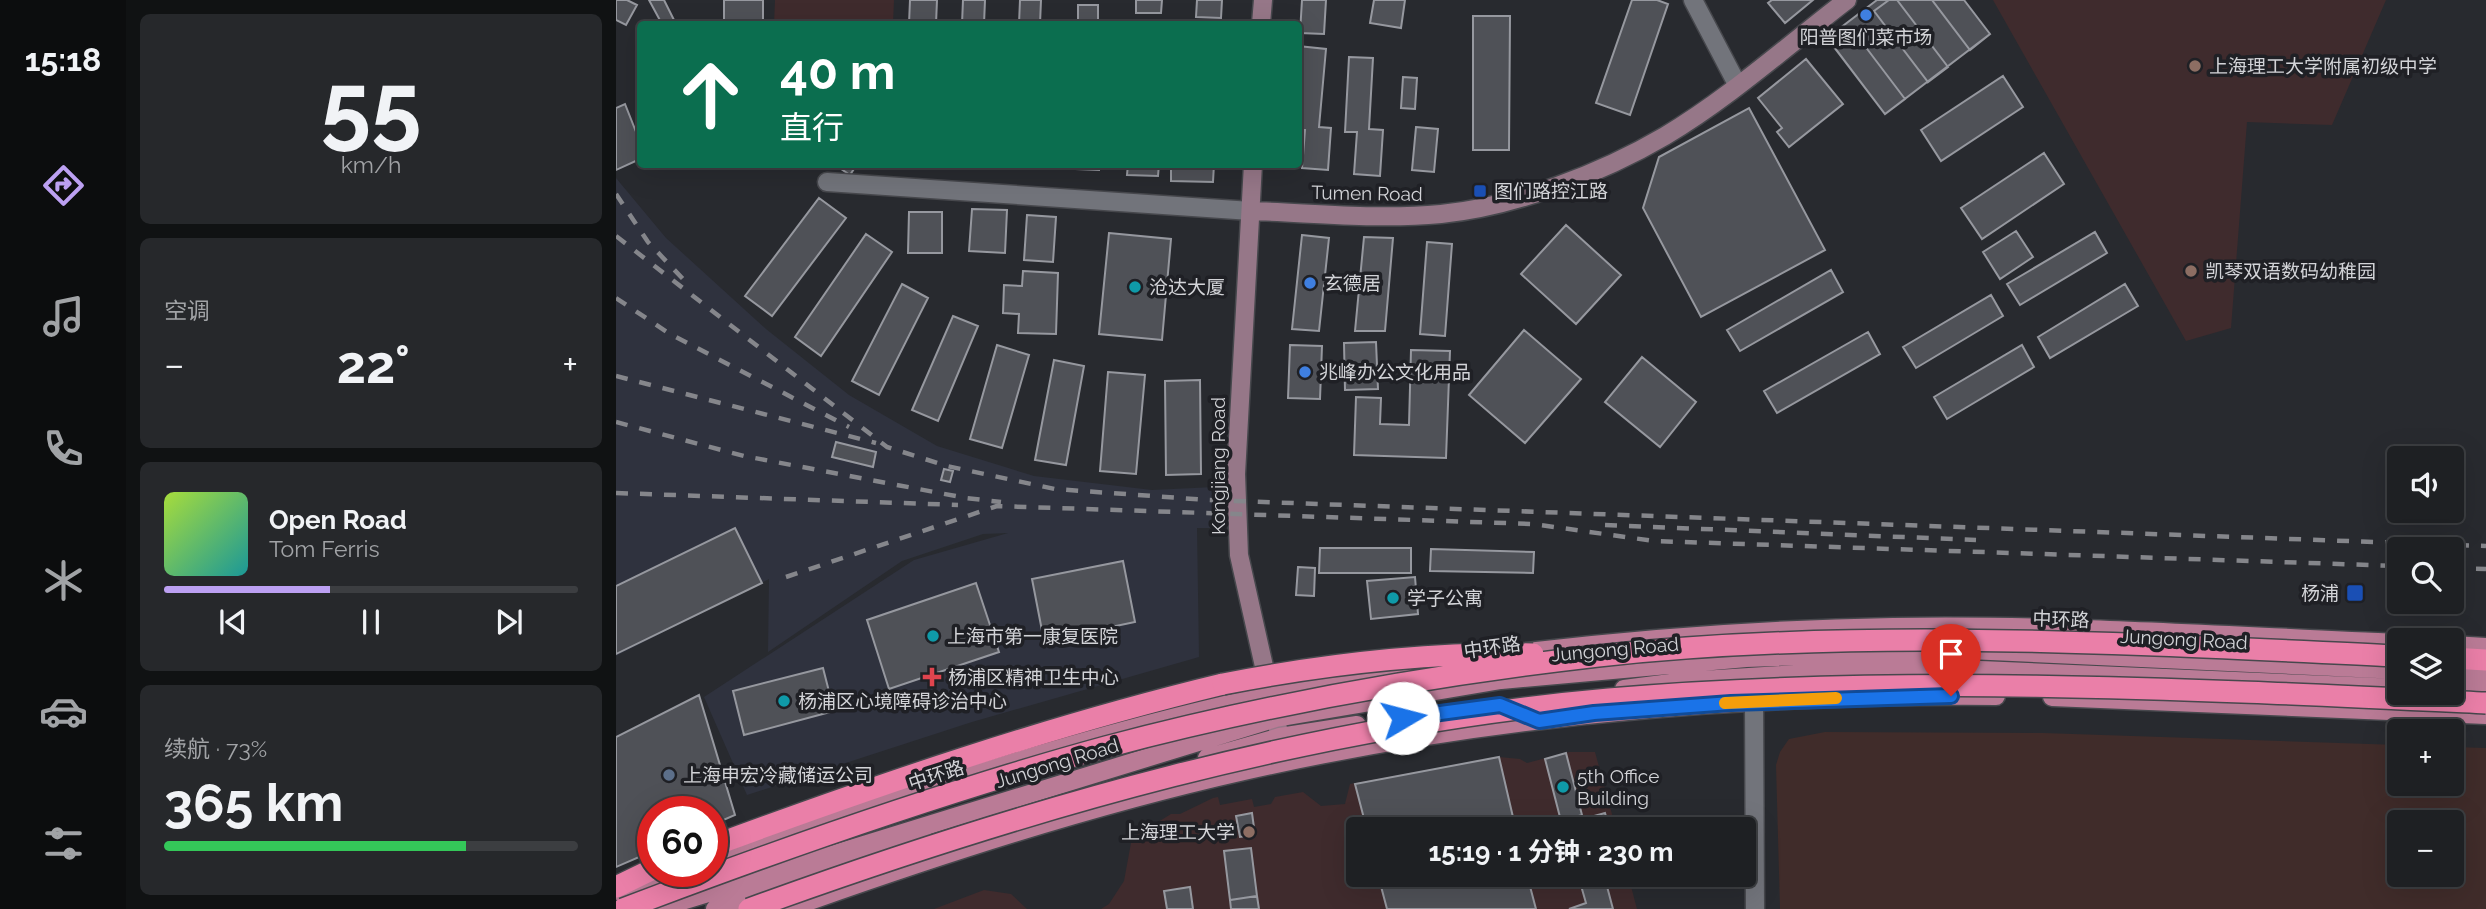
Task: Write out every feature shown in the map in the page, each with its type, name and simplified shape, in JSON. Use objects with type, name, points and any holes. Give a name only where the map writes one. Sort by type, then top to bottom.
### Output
[{"type":"highway","name":"中环路","points":[[622,909],[865,822],[1106,747],[1353,692],[1602,656],[1895,640],[2062,642],[2387,656]]},
{"type":"highway","points":[[728,840],[822,805],[1030,736],[1223,684],[1288,671],[1450,654],[1602,656]]},
{"type":"highway","points":[[2464,659],[2486,660]]},
{"type":"highway","points":[[750,909],[998,824],[1198,769],[1361,735],[1605,700],[1813,686],[1978,683],[2486,703]]},
{"type":"highway","points":[[616,887],[637,877]]},
{"type":"main road","name":"Jungong Road","points":[[728,857],[873,806],[1104,735],[1271,695],[1474,659],[1601,643],[1835,628],[2063,629],[2387,642]]},
{"type":"main road","points":[[1835,628],[1890,653]]},
{"type":"main road","points":[[2464,646],[2486,647]]},
{"type":"main road","name":"Jungong Road","points":[[715,909],[1276,718],[1501,680],[1746,658],[1969,650],[2387,669]]},
{"type":"main road","name":"Jungong Road","points":[[656,909],[1009,807],[1280,737],[1686,681],[1909,667],[2387,687]]},
{"type":"main road","points":[[2464,673],[2486,674]]},
{"type":"main road","points":[[2333,685],[2395,711]]},
{"type":"main road","points":[[2464,691],[2486,692]]},
{"type":"main road","points":[[787,909],[985,842],[1285,763],[1594,713],[1754,702],[2060,697],[2486,715]]},
{"type":"main road","points":[[1500,705],[1539,721]]},
{"type":"main road","points":[[985,842],[1044,755]]},
{"type":"main road","points":[[616,893],[637,887]]},
{"type":"street","points":[[1261,21],[1263,0]]},
{"type":"street","points":[[1693,0],[1737,84]]},
{"type":"street","name":"Tumen Road","points":[[827,182],[1251,211],[1395,216],[1442,214],[1487,206],[1526,195],[1613,162],[1665,135],[1847,0]]},
{"type":"street","name":"Kongjiang Road","points":[[1253,168],[1236,474],[1239,555],[1285,763]]},
{"type":"street","points":[[1754,702],[1755,909]]},
{"type":"shaded area","points":[[775,0],[894,0],[893,21],[774,21]]},
{"type":"shaded area","name":"上海理工大学附属初级中学","points":[[1993,0],[2386,0],[2332,125],[2247,122],[2231,328],[2186,341]]},
{"type":"shaded area","points":[[616,178],[666,238],[766,329],[849,395],[937,446],[1034,476],[1152,490],[1215,487],[1219,528],[1197,528],[1199,657],[972,722],[747,795],[704,697],[914,560],[1008,533],[983,534],[902,561],[768,652],[769,579],[616,656]]},
{"type":"shaded area","points":[[1825,732],[2043,733],[2387,745],[2387,796],[2464,796],[2464,747],[2486,748],[2486,909],[1780,909],[1776,765],[1780,752],[1789,739]]},
{"type":"shaded area","name":"上海理工大学","points":[[1569,752],[1595,752],[1613,817],[1346,817],[1346,887],[1631,887],[1637,909],[1101,909],[1109,904],[1124,881],[1131,843],[1137,835],[1171,814],[1180,814],[1213,798],[1218,797],[1220,805],[1252,799],[1254,807],[1271,804],[1275,797],[1303,792],[1321,806],[1345,804],[1350,784],[1499,757],[1520,759],[1527,763]]},
{"type":"shaded area","points":[[984,890],[1011,894],[1027,909],[934,909]]},
{"type":"building","points":[[616,0],[627,0],[637,5],[626,25],[616,20]]},
{"type":"building","points":[[649,0],[664,0],[674,21],[660,21]]},
{"type":"building","points":[[724,0],[763,0],[763,21],[724,21]]},
{"type":"building","points":[[910,0],[937,0],[936,21],[909,21]]},
{"type":"building","points":[[963,0],[985,0],[984,21],[962,21]]},
{"type":"building","points":[[1020,0],[1041,0],[1040,21],[1019,21]]},
{"type":"building","points":[[1136,0],[1162,0],[1161,13],[1136,13]]},
{"type":"building","points":[[1197,0],[1222,0],[1221,18],[1196,17]]},
{"type":"building","points":[[1302,0],[1326,0],[1324,34],[1302,33]]},
{"type":"building","points":[[1374,0],[1405,0],[1401,28],[1370,23]]},
{"type":"building","points":[[1632,0],[1657,0],[1668,4],[1630,115],[1596,103]]},
{"type":"building","points":[[1772,0],[1813,0],[1785,23],[1768,3]]},
{"type":"building","points":[[1877,0],[1964,0],[1990,34],[1885,114],[1827,38]]},
{"type":"building","points":[[1889,0],[1897,0],[1948,67],[1928,82],[1874,11]]},
{"type":"building","points":[[1932,0],[1964,0],[1990,34],[1970,50]]},
{"type":"building","points":[[1078,5],[1098,5],[1098,21],[1078,21]]},
{"type":"building","points":[[1473,16],[1510,16],[1509,150],[1473,150]]},
{"type":"building","points":[[1852,29],[1905,99],[1885,114],[1832,44]]},
{"type":"building","points":[[1302,46],[1326,49],[1319,127],[1331,128],[1328,170],[1302,168],[1305,130],[1302,130]]},
{"type":"building","points":[[1349,57],[1373,58],[1369,129],[1383,130],[1380,176],[1354,174],[1357,132],[1345,132]]},
{"type":"building","points":[[1806,59],[1843,104],[1789,147],[1777,132],[1782,128],[1758,98]]},
{"type":"building","points":[[2003,76],[2023,107],[1941,161],[1921,130]]},
{"type":"building","points":[[1403,77],[1417,78],[1415,109],[1401,108]]},
{"type":"building","points":[[625,104],[637,134],[637,160],[616,170],[616,108]]},
{"type":"building","points":[[1749,108],[1825,250],[1701,317],[1643,208],[1659,157]]},
{"type":"building","points":[[1416,127],[1438,129],[1434,172],[1412,170]]},
{"type":"building","points":[[2044,153],[2064,184],[1982,239],[1961,208]]},
{"type":"building","points":[[840,168],[854,168],[850,175]]},
{"type":"building","points":[[1099,168],[1099,170],[1076,169]]},
{"type":"building","points":[[1128,168],[1159,168],[1158,176],[1127,175]]},
{"type":"building","points":[[1171,168],[1214,168],[1213,182],[1171,181]]},
{"type":"building","points":[[819,198],[846,218],[772,316],[745,296]]},
{"type":"building","points":[[972,209],[1007,210],[1005,253],[969,251]]},
{"type":"building","points":[[909,212],[942,212],[942,253],[908,253]]},
{"type":"building","points":[[1027,215],[1056,217],[1053,262],[1024,260]]},
{"type":"building","points":[[1566,225],[1621,275],[1576,324],[1521,274]]},
{"type":"building","points":[[2016,231],[2033,257],[2000,279],[1983,252]]},
{"type":"building","points":[[2095,232],[2107,253],[2020,305],[2007,284]]},
{"type":"building","name":"沧达大厦","points":[[1109,233],[1171,239],[1162,340],[1099,334]]},
{"type":"building","points":[[866,234],[892,252],[821,356],[795,337]]},
{"type":"building","name":"玄德居","points":[[1302,235],[1329,238],[1319,331],[1292,329]]},
{"type":"building","points":[[1364,237],[1393,238],[1385,331],[1355,331]]},
{"type":"building","points":[[1427,242],[1452,244],[1445,336],[1420,334]]},
{"type":"building","points":[[1831,270],[1843,292],[1740,351],[1727,330]]},
{"type":"building","points":[[1023,271],[1058,273],[1056,334],[1018,333],[1019,314],[1003,313],[1004,285],[1022,286]]},
{"type":"building","points":[[902,284],[928,298],[879,395],[852,381]]},
{"type":"building","points":[[2125,284],[2138,306],[2050,358],[2038,337]]},
{"type":"building","points":[[1991,295],[2003,316],[1916,368],[1903,347]]},
{"type":"building","points":[[953,316],[978,326],[938,421],[912,410]]},
{"type":"building","points":[[1524,330],[1581,379],[1525,443],[1469,395]]},
{"type":"building","points":[[1868,332],[1880,354],[1777,413],[1764,391]]},
{"type":"building","points":[[1376,342],[1378,389],[1345,390],[1344,343]]},
{"type":"building","points":[[997,345],[1029,355],[1002,448],[970,439]]},
{"type":"building","name":"兆峰办公文化用品","points":[[1290,345],[1322,346],[1320,399],[1288,398]]},
{"type":"building","points":[[2022,345],[2034,367],[1947,419],[1934,397]]},
{"type":"building","points":[[1411,350],[1450,351],[1446,458],[1354,455],[1356,397],[1381,398],[1380,424],[1409,425]]},
{"type":"building","points":[[1642,357],[1696,402],[1660,447],[1605,402]]},
{"type":"building","points":[[1054,360],[1084,366],[1066,465],[1035,460]]},
{"type":"building","points":[[1108,372],[1145,375],[1136,474],[1100,471]]},
{"type":"building","points":[[1200,380],[1201,474],[1166,475],[1165,381]]},
{"type":"building","points":[[836,442],[876,452],[873,467],[832,457]]},
{"type":"building","points":[[944,469],[953,471],[950,482],[941,480]]},
{"type":"building","points":[[735,528],[762,583],[616,654],[616,586]]},
{"type":"building","points":[[1320,548],[1411,548],[1411,573],[1319,573]]},
{"type":"building","points":[[1431,549],[1534,552],[1533,573],[1430,571]]},
{"type":"building","name":"上海市第一康复医院","points":[[1123,561],[1135,622],[1044,641],[1032,579]]},
{"type":"building","points":[[1298,567],[1315,568],[1314,596],[1296,595]]},
{"type":"building","name":"学子公寓","points":[[1415,577],[1418,614],[1371,619],[1367,581]]},
{"type":"building","name":"上海市第一康复医院","points":[[976,583],[999,652],[889,689],[867,620]]},
{"type":"building","name":"杨浦区心境障碍诊治中心","points":[[823,668],[834,711],[744,735],[733,691]]},
{"type":"building","name":"上海申宏冷藏储运公司","points":[[699,695],[735,815],[728,818],[728,796],[637,796],[637,858],[616,867],[616,737]]},
{"type":"building","name":"5th Office Building","points":[[1566,753],[1582,815],[1560,817],[1545,759]]},
{"type":"building","points":[[1499,757],[1513,817],[1364,817],[1355,784]]},
{"type":"building","points":[[1252,813],[1255,835],[1240,837],[1236,816]]},
{"type":"building","points":[[1605,813],[1606,817],[1590,817]]},
{"type":"building","points":[[1251,848],[1257,896],[1230,900],[1224,851]]},
{"type":"building","points":[[1190,887],[1193,909],[1167,909],[1164,891]]},
{"type":"building","points":[[1381,887],[1530,887],[1536,909],[1387,909]]},
{"type":"building","points":[[1581,887],[1607,887],[1613,909],[1569,909],[1586,903]]},
{"type":"building","points":[[1257,896],[1259,909],[1231,909],[1230,900]]},
{"type":"railway","points":[[616,194],[648,242],[683,279]]},
{"type":"railway","points":[[616,236],[887,447],[947,466],[1055,489],[1208,500],[2486,546]]},
{"type":"railway","points":[[616,298],[670,334],[849,427]]},
{"type":"railway","points":[[616,376],[876,443]]},
{"type":"railway","points":[[616,422],[744,456],[966,498],[1001,502]]},
{"type":"railway","points":[[616,493],[958,505]]},
{"type":"railway","points":[[786,577],[997,506],[1533,524],[1654,541],[2387,566]]},
{"type":"railway","points":[[1605,525],[1976,540]]},
{"type":"railway","points":[[2464,568],[2486,569]]},
{"type":"slow traffic","points":[[1725,703],[1836,698]]},
{"type":"place","name":"阳普图们菜市场","points":[[1866,15]]},
{"type":"place","name":"上海理工大学附属初级中学","points":[[2195,66]]},
{"type":"place","name":"图们路控江路","points":[[1480,191]]},
{"type":"place","name":"凯琴双语数码幼稚园","points":[[2191,271]]},
{"type":"place","name":"玄德居","points":[[1310,283]]},
{"type":"place","name":"沧达大厦","points":[[1135,287]]},
{"type":"place","name":"兆峰办公文化用品","points":[[1305,372]]},
{"type":"place","name":"杨浦","points":[[2355,593]]},
{"type":"place","name":"学子公寓","points":[[1393,598]]},
{"type":"place","name":"上海市第一康复医院","points":[[933,636]]},
{"type":"place","name":"杨浦区精神卫生中心","points":[[932,677]]},
{"type":"place","name":"杨浦区心境障碍诊治中心","points":[[784,701]]},
{"type":"place","name":"上海申宏冷藏储运公司","points":[[669,775]]},
{"type":"place","name":"5th Office Building","points":[[1563,787]]},
{"type":"place","name":"上海理工大学","points":[[1249,832]]},
{"type":"route","points":[[1403,718],[1500,705],[1539,721],[1594,713],[1731,703],[1951,696]]}]
